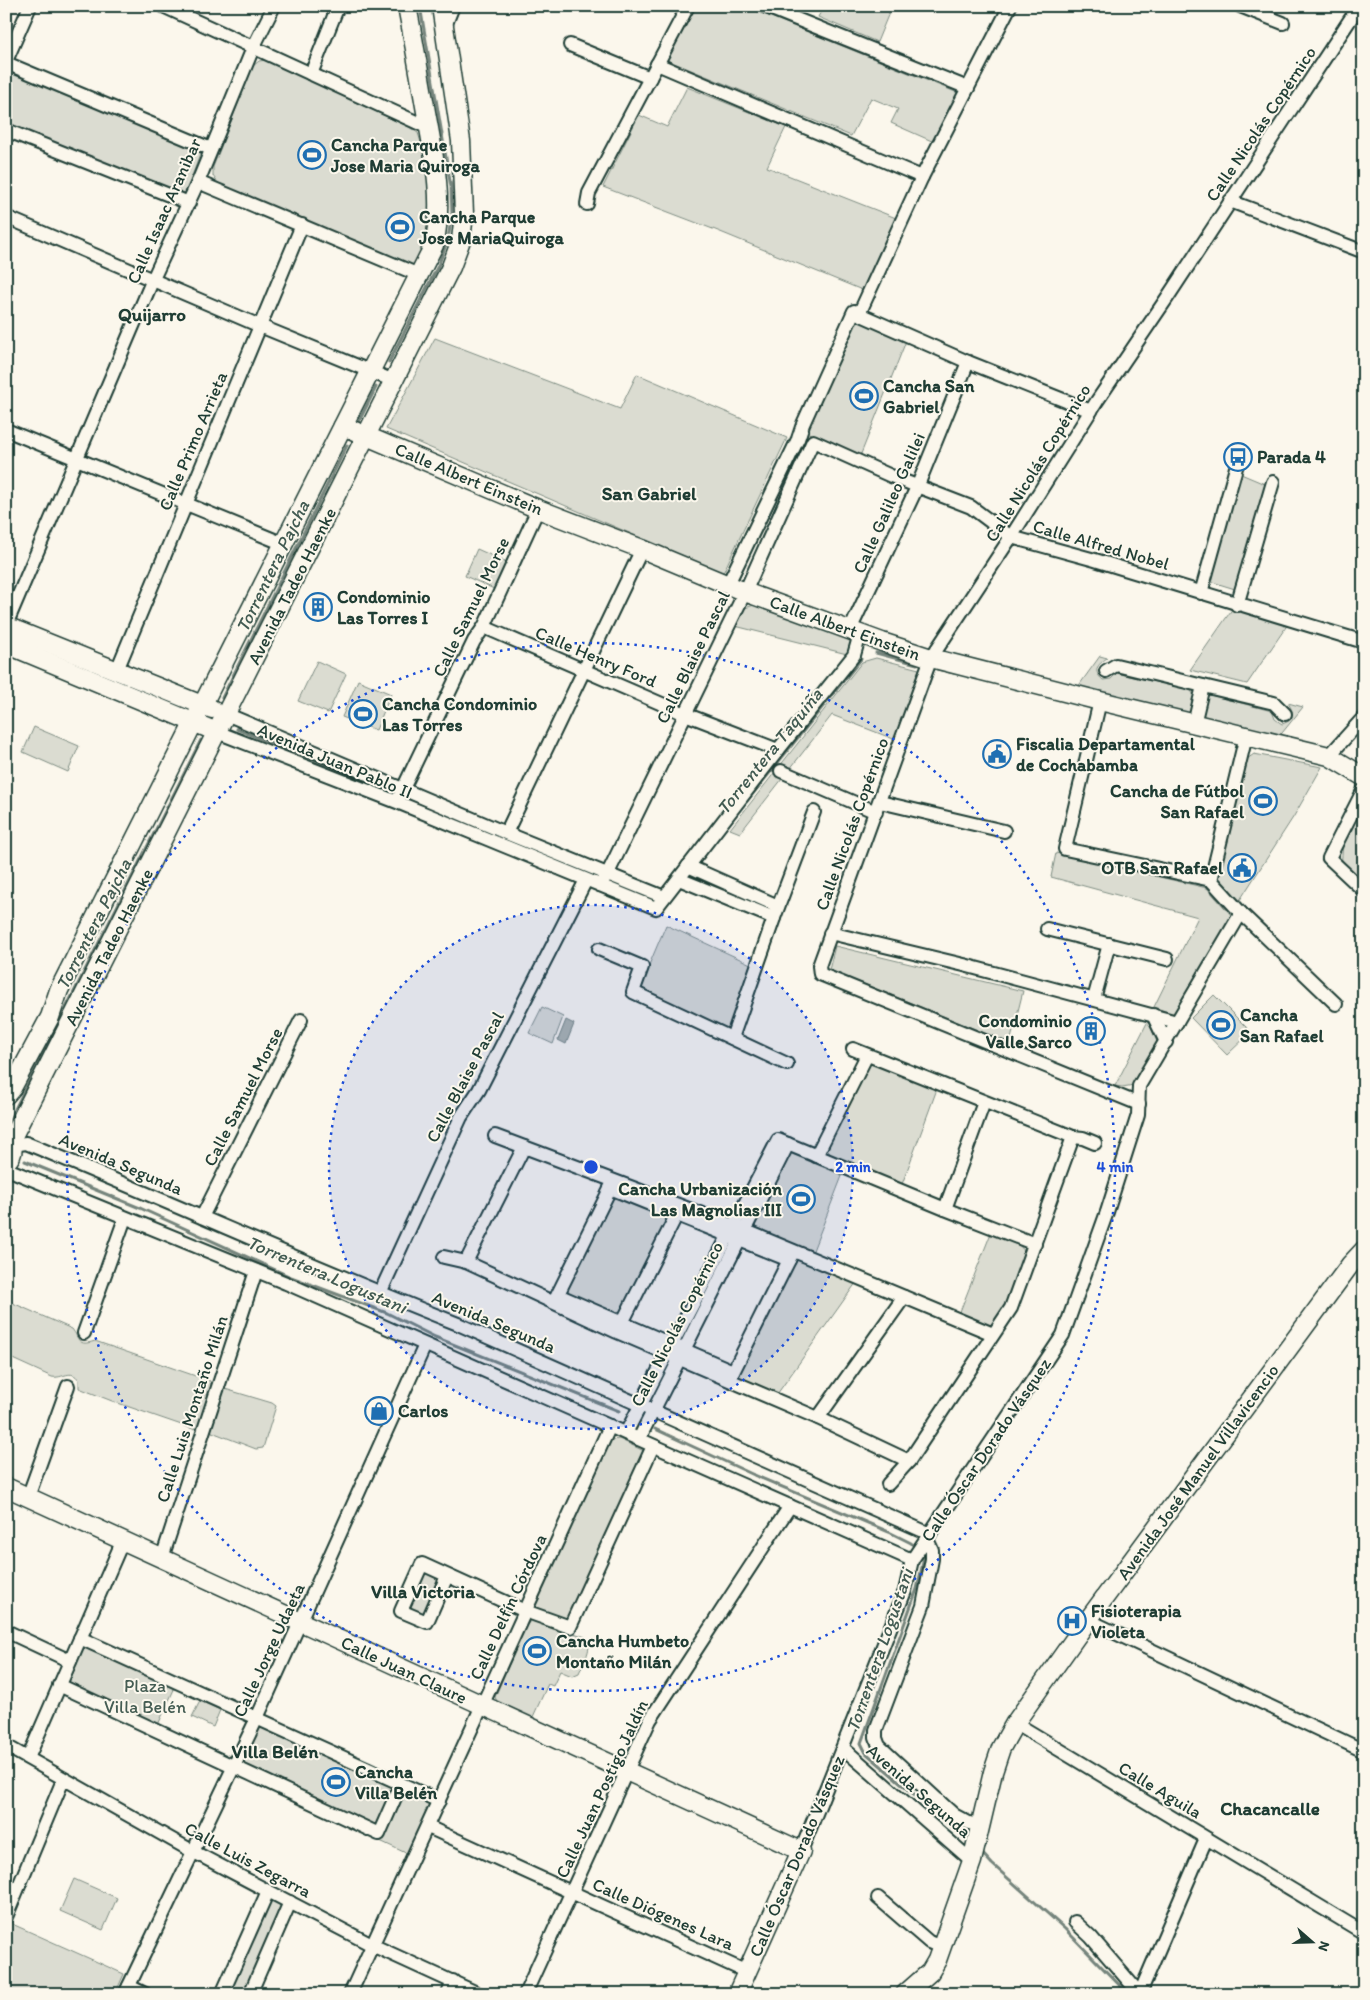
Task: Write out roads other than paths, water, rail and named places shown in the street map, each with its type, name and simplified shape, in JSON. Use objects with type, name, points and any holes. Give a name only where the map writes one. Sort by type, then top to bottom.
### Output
[{"type":"main road","name":"Avenida Tadeo Haenke","points":[[6,1095],[12,1088],[50,1017],[59,990],[434,245],[439,224],[439,195],[408,6]]},
{"type":"main road","name":"Avenida Tadeo Haenke","points":[[6,1164],[11,1156],[10,1140],[367,436],[451,267],[462,240],[464,214],[461,141],[441,6]]},
{"type":"main road","name":"Calle Albert Einstein","points":[[343,426],[538,509],[642,549],[744,592],[855,632],[931,658],[1329,756],[1364,777]]},
{"type":"main road","name":"Avenida Juan Pablo II","points":[[6,625],[226,714]]},
{"type":"main road","name":"Avenida Juan Pablo II","points":[[6,644],[217,732]]},
{"type":"main road","name":"Avenida Tadeo Haenke","points":[[6,1083],[43,1012],[59,990]]},
{"type":"main road","name":"Avenida José Manuel Villavicencio","points":[[905,1994],[930,1972],[942,1948],[977,1844],[1001,1748],[1015,1723],[1088,1620],[1362,1254]]},
{"type":"main road","name":"Calle Juan Claure","points":[[6,1487],[802,1851]]},
{"type":"main road","name":"Calle Óscar Dorado Vásquez","points":[[737,1994],[802,1851]]},
{"type":"street","points":[[30,6],[6,62],[211,149]]},
{"type":"street","points":[[163,6],[429,128]]},
{"type":"street","name":"Calle Isaac Aranibar","points":[[6,625],[153,279],[198,182],[254,48],[274,6]]},
{"type":"street","points":[[311,74],[338,6]]},
{"type":"street","points":[[445,26],[454,6]]},
{"type":"street","points":[[587,204],[588,193],[688,6]]},
{"type":"street","points":[[764,6],[968,88]]},
{"type":"street","name":"Calle Blaise Pascal","points":[[728,584],[798,439],[803,424],[856,312],[922,177],[1010,6]]},
{"type":"street","points":[[1240,6],[1283,23]]},
{"type":"street","name":"Calle Nicolás Copérnico","points":[[1139,1104],[820,974],[819,966],[931,658],[1012,537],[1091,411],[1359,6]]},
{"type":"street","points":[[570,45],[650,78]]},
{"type":"street","points":[[657,64],[922,177]]},
{"type":"street","points":[[6,130],[188,203]]},
{"type":"street","points":[[198,182],[419,275]]},
{"type":"street","points":[[1230,201],[1364,252]]},
{"type":"street","points":[[6,217],[260,326],[394,381]]},
{"type":"street","name":"Calle Primo Arrieta","points":[[116,670],[302,225]]},
{"type":"street","points":[[856,312],[968,362],[1091,411]]},
{"type":"street","name":"Calle Galileo Galilei","points":[[656,908],[854,655],[855,632],[968,362]]},
{"type":"street","points":[[6,430],[284,544]]},
{"type":"street","name":"Calle Blaise Pascal","points":[[600,885],[608,873],[744,592],[813,441]]},
{"type":"street","name":"Calle Alfred Nobel","points":[[813,441],[891,476],[971,507],[1012,537],[1364,642]]},
{"type":"street","points":[[1201,592],[1237,464]]},
{"type":"street","points":[[1237,605],[1273,482]]},
{"type":"street","name":"Calle Samuel Morse","points":[[397,802],[476,637],[484,628],[538,509]]},
{"type":"street","points":[[506,833],[582,670],[642,549]]},
{"type":"street","name":"Calle Henry Ford","points":[[484,628],[685,714],[778,750]]},
{"type":"street","points":[[1106,671],[1116,665],[1274,703],[1285,714]]},
{"type":"street","points":[[1194,724],[1203,686]]},
{"type":"street","points":[[1100,701],[1065,849],[1211,880],[1241,914],[1336,1004]]},
{"type":"street","name":"Avenida Juan Pablo II","points":[[226,714],[506,833],[664,897]]},
{"type":"street","points":[[1329,756],[1364,717]]},
{"type":"street","name":"Avenida Juan Pablo II","points":[[217,732],[397,802],[656,908]]},
{"type":"street","points":[[1211,880],[1246,736]]},
{"type":"street","points":[[781,771],[878,807],[1004,831]]},
{"type":"street","points":[[1364,789],[1328,858],[1364,891]]},
{"type":"street","points":[[732,1038],[776,912],[814,812]]},
{"type":"street","points":[[688,866],[776,912]]},
{"type":"street","points":[[679,879],[776,912]]},
{"type":"street","name":"Calle Blaise Pascal","points":[[380,1293],[460,1117],[479,1090],[586,880]]},
{"type":"street","name":"Calle Óscar Dorado Vásquez","points":[[802,1851],[922,1547],[1063,1335],[1107,1212],[1138,1115],[1139,1086],[1241,914]]},
{"type":"street","points":[[1047,929],[1167,959]]},
{"type":"street","points":[[830,933],[1094,999],[1177,1022]]},
{"type":"street","points":[[1094,999],[1109,944]]},
{"type":"street","points":[[599,949],[642,968],[633,992],[787,1064]]},
{"type":"street","points":[[1153,1015],[1166,1042]]},
{"type":"street","name":"Calle Samuel Morse","points":[[202,1217],[301,1020]]},
{"type":"street","points":[[853,1049],[1073,1138],[1083,1138],[1095,1142]]},
{"type":"street","points":[[866,1055],[816,1156],[1035,1244]]},
{"type":"street","points":[[945,1209],[984,1102]]},
{"type":"street","points":[[495,1136],[736,1233],[904,1297],[993,1334]]},
{"type":"street","points":[[888,1484],[909,1461],[1011,1308],[1073,1138]]},
{"type":"street","name":"Avenida Segunda","points":[[10,1140],[26,1143],[380,1293],[458,1324],[640,1406],[922,1547],[932,1550],[923,1606],[876,1730],[876,1738],[879,1746],[954,1815],[969,1823],[977,1844]]},
{"type":"street","name":"Calle Nicolás Copérnico","points":[[626,1433],[640,1406],[675,1352],[783,1142],[816,1156]]},
{"type":"street","points":[[466,1262],[524,1147]]},
{"type":"street","points":[[6,1164],[12,1171],[256,1271],[790,1506],[922,1547]]},
{"type":"street","points":[[556,1299],[612,1184]]},
{"type":"street","points":[[619,1328],[679,1210]]},
{"type":"street","points":[[84,1333],[125,1218]]},
{"type":"street","points":[[731,1376],[792,1255]]},
{"type":"street","points":[[444,1257],[466,1262],[556,1299],[731,1376],[909,1461]]},
{"type":"street","name":"Calle Luis Montaño Milán","points":[[162,1558],[256,1271]]},
{"type":"street","points":[[818,1418],[904,1297]]},
{"type":"street","name":"Calle Jorge Udaeta","points":[[127,1990],[257,1718],[425,1344]]},
{"type":"street","name":"Calle Nicolás Copérnico","points":[[639,1440],[675,1352]]},
{"type":"street","points":[[28,1497],[68,1386]]},
{"type":"street","name":"Calle Delfín Córdova","points":[[350,1994],[610,1426]]},
{"type":"street","points":[[447,1576],[427,1622],[401,1611],[422,1564],[526,1611],[570,1627],[653,1446]]},
{"type":"street","name":"Calle Juan Postigo Jaldín","points":[[525,1994],[628,1772],[650,1720],[790,1506]]},
{"type":"street","points":[[28,1758],[123,1540]]},
{"type":"street","points":[[1088,1620],[1364,1751]]},
{"type":"street","points":[[6,1631],[70,1660]]},
{"type":"street","points":[[80,1638],[439,1801]]},
{"type":"street","points":[[59,1685],[379,1834],[401,1784]]},
{"type":"street","name":"Calle Aguila","points":[[1015,1723],[1206,1839],[1362,1928]]},
{"type":"street","name":"Calle Luis Zegarra","points":[[6,1746],[192,1851],[268,1891],[372,1945],[479,1994]]},
{"type":"street","name":"Avenida Segunda","points":[[843,1748],[977,1844]]},
{"type":"street","points":[[6,1917],[64,1780]]},
{"type":"street","name":"Calle Diógenes Lara","points":[[428,1827],[747,1972]]},
{"type":"street","points":[[1075,1922],[1091,1937],[1140,1994],[1206,1839]]},
{"type":"street","points":[[222,1994],[268,1891]]},
{"type":"street","points":[[878,1898],[929,1942],[942,1948]]},
{"type":"street","points":[[250,1994],[290,1902]]},
{"type":"street","points":[[448,1994],[453,1981]]},
{"type":"street","points":[[127,1990],[145,1994]]},
{"type":"waterway","name":"Torrentera Pajcha","points":[[389,362],[438,266],[448,239],[452,214],[451,187],[420,6]]},
{"type":"waterway","name":"Torrentera Pajcha","points":[[358,423],[376,387]]},
{"type":"waterway","name":"Torrentera Pajcha","points":[[222,698],[347,445]]},
{"type":"waterway","name":"Torrentera Taquiña","points":[[876,653],[917,664]]},
{"type":"waterway","name":"Torrentera Taquiña","points":[[747,801],[861,659]]},
{"type":"waterway","name":"Torrentera Taquiña","points":[[937,669],[954,673]]},
{"type":"waterway","name":"Torrentera Taquiña","points":[[237,729],[378,788]]},
{"type":"waterway","name":"Torrentera Pajcha","points":[[9,1121],[201,740]]},
{"type":"waterway","name":"Torrentera Taquiña","points":[[502,838],[517,844]]},
{"type":"waterway","name":"Torrentera Taquiña","points":[[618,885],[643,895]]},
{"type":"waterway","name":"Torrentera Logustani","points":[[25,1161],[140,1208],[291,1277],[387,1313],[435,1337],[619,1411]]},
{"type":"waterway","name":"Torrentera Logustani","points":[[655,1429],[754,1475],[889,1532],[911,1543],[916,1548]]},
{"type":"waterway","name":"Torrentera Logustani","points":[[920,1553],[924,1558],[917,1589],[861,1743],[866,1753],[971,1843]]},
{"type":"waterway","name":"Torrentera Logustani","points":[[981,1852],[1065,1929],[1128,1994]]},
{"type":"place","name":"Cancha Parque Jose Maria Quiroga","points":[[312,155]]},
{"type":"place","name":"Cancha Parque Jose MariaQuiroga","points":[[400,227]]},
{"type":"place","name":"Cancha San Gabriel","points":[[864,396]]},
{"type":"place","name":"Parada 4","points":[[1238,457]]},
{"type":"place","name":"Condominio Las Torres I","points":[[318,607]]},
{"type":"place","name":"Cancha Condominio Las Torres","points":[[363,714]]},
{"type":"place","name":"Fiscalia Departamental de Cochabamba","points":[[997,754]]},
{"type":"place","name":"Cancha de Fútbol San Rafael","points":[[1263,801]]},
{"type":"place","name":"OTB San Rafael","points":[[1242,868]]},
{"type":"place","name":"Cancha San Rafael","points":[[1221,1025]]},
{"type":"place","name":"Condominio Valle Sarco","points":[[1091,1031]]},
{"type":"place","name":"Cancha Urbanización Las Magnolias III","points":[[801,1199]]},
{"type":"place","name":"Carlos","points":[[379,1411]]},
{"type":"place","name":"Fisioterapia Violeta","points":[[1072,1621]]},
{"type":"place","name":"Cancha Humbeto Montaño Milán","points":[[537,1651]]},
{"type":"place","name":"Cancha Villa Belén","points":[[336,1782]]},
{"type":"district","name":"Quijarro","points":[[152,314]]},
{"type":"district","name":"San Gabriel","points":[[649,493]]},
{"type":"district","name":"Villa Victoria","points":[[423,1591]]},
{"type":"district","name":"Villa Belén","points":[[275,1751]]},
{"type":"district","name":"Chacancalle","points":[[1270,1808]]},
{"type":"park label","name":"Plaza Villa Belén","points":[[145,1696]]}]
